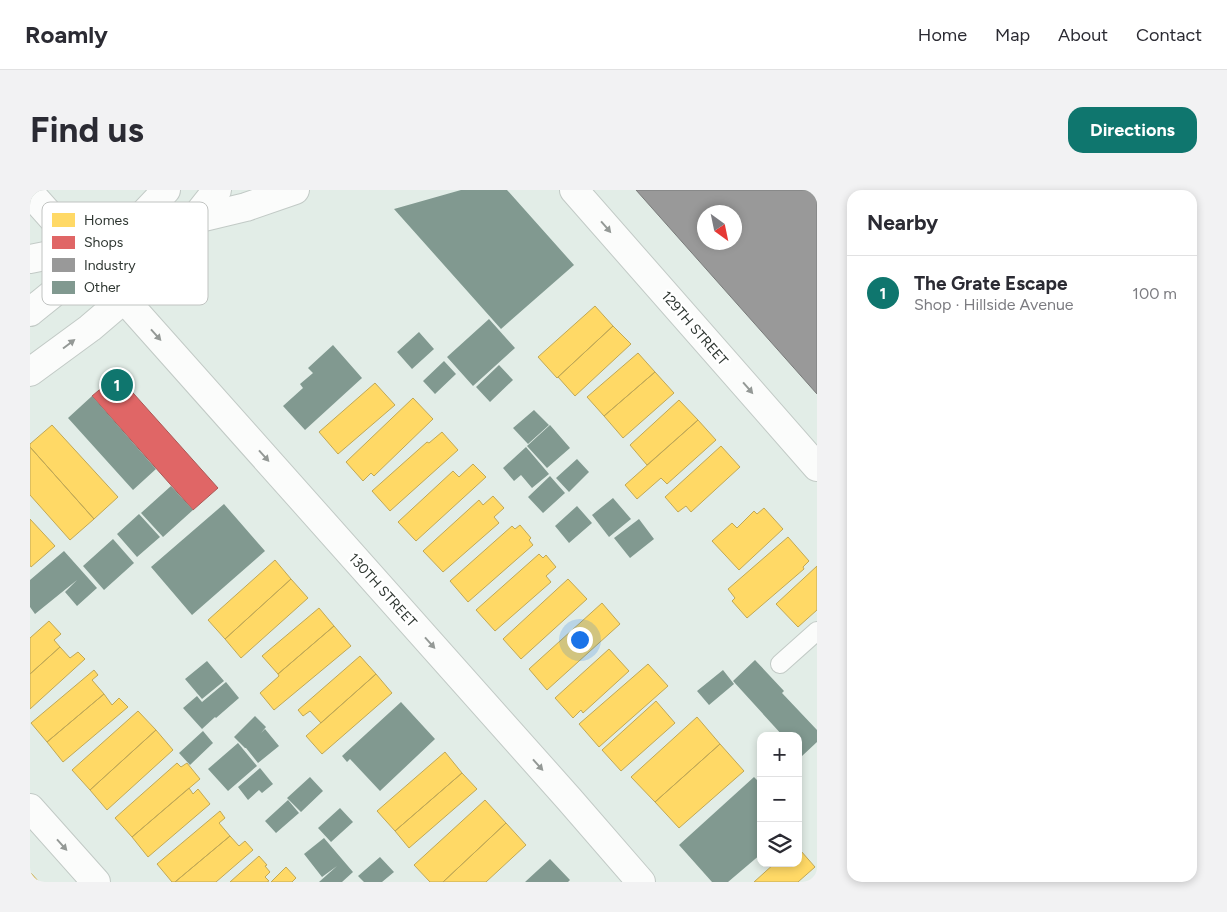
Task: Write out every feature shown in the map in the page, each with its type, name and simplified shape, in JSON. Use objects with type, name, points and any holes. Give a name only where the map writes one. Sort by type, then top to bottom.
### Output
[{"type":"street","points":[[155,202],[166,190]]},
{"type":"street","points":[[208,202],[218,190]]},
{"type":"street","points":[[208,216],[246,207],[295,190]]},
{"type":"street","name":"129TH STREET","points":[[574,190],[817,467]]},
{"type":"street","points":[[30,193],[42,206]]},
{"type":"street","points":[[30,312],[42,302]]},
{"type":"street","points":[[30,372],[90,328],[116,305]]},
{"type":"street","name":"130TH STREET","points":[[130,305],[641,882]]},
{"type":"street","points":[[30,808],[96,882]]},
{"type":"lane","points":[[780,664],[817,631]]},
{"type":"building: Homes","points":[[595,306],[613,326],[557,378],[538,357]]},
{"type":"building: Homes","points":[[613,326],[631,344],[575,396],[558,377]]},
{"type":"building: Homes","points":[[638,353],[655,372],[604,416],[587,397]]},
{"type":"building: Homes","points":[[655,372],[674,393],[623,438],[604,416]]},
{"type":"building: Homes","points":[[375,383],[395,405],[338,454],[319,432]]},
{"type":"building: Homes","points":[[413,398],[433,419],[374,476],[371,473],[363,481],[346,462]]},
{"type":"building: Homes","points":[[679,400],[698,420],[647,465],[630,445]]},
{"type":"building: Homes","points":[[698,420],[716,440],[667,484],[661,478],[637,499],[625,485]]},
{"type":"building: Homes","points":[[52,425],[118,497],[94,519],[30,447],[30,444]]},
{"type":"building: Homes","points":[[442,432],[458,450],[390,511],[372,491],[427,442],[429,443]]},
{"type":"building: Homes","points":[[721,446],[740,467],[691,512],[686,506],[678,512],[665,497]]},
{"type":"building: Homes","points":[[30,447],[94,519],[70,540],[30,495]]},
{"type":"building: Homes","points":[[473,464],[486,477],[416,541],[398,522],[453,471],[459,477]]},
{"type":"building: Homes","points":[[493,496],[504,508],[494,517],[499,523],[443,572],[423,551],[479,500],[483,505]]},
{"type":"building: Homes","points":[[764,508],[783,529],[739,570],[712,541],[732,523],[737,528],[754,511],[757,514]]},
{"type":"building: Homes","points":[[30,519],[55,546],[31,567],[30,565]]},
{"type":"building: Homes","points":[[520,525],[531,538],[529,540],[533,545],[468,602],[450,581],[512,526],[515,529]]},
{"type":"building: Homes","points":[[788,537],[809,561],[803,567],[804,569],[747,618],[732,601],[735,598],[728,589]]},
{"type":"building: Homes","points":[[539,554],[543,558],[546,555],[556,567],[546,576],[551,582],[495,631],[476,610]]},
{"type":"building: Homes","points":[[275,560],[291,579],[225,639],[208,620]]},
{"type":"building: Homes","points":[[817,566],[817,610],[798,627],[776,604]]},
{"type":"building: Homes","points":[[291,579],[308,598],[241,658],[225,639]]},
{"type":"building: Homes","points":[[568,579],[587,599],[521,659],[503,639]]},
{"type":"building: Homes","points":[[602,603],[620,624],[547,690],[529,669]]},
{"type":"building: Homes","points":[[319,608],[334,626],[278,674],[262,656]]},
{"type":"building: Homes","points":[[49,621],[61,634],[54,640],[60,647],[30,674],[30,638]]},
{"type":"building: Homes","points":[[334,626],[351,646],[274,710],[260,693],[279,676],[278,674]]},
{"type":"building: Homes","points":[[60,647],[70,658],[78,652],[85,659],[30,709],[30,674]]},
{"type":"building: Homes","points":[[609,649],[629,671],[583,713],[581,710],[573,718],[555,698]]},
{"type":"building: Homes","points":[[360,656],[376,674],[321,723],[310,711],[303,716],[298,710]]},
{"type":"building: Homes","points":[[648,664],[668,686],[599,747],[579,724]]},
{"type":"building: Homes","points":[[94,670],[98,675],[92,680],[104,694],[47,742],[31,723]]},
{"type":"building: Homes","points":[[376,674],[392,693],[322,754],[306,736]]},
{"type":"building: Homes","points":[[104,694],[112,705],[119,698],[128,707],[63,762],[47,742]]},
{"type":"building: Homes","points":[[656,701],[675,723],[621,771],[602,750]]},
{"type":"building: Homes","points":[[138,711],[156,730],[90,790],[72,770]]},
{"type":"building: Homes","points":[[697,717],[720,744],[655,802],[631,777]]},
{"type":"building: Homes","points":[[156,730],[173,750],[107,810],[90,790]]},
{"type":"building: Homes","points":[[720,744],[744,771],[679,828],[655,802]]},
{"type":"building: Homes","points":[[445,752],[462,773],[395,831],[377,811]]},
{"type":"building: Homes","points":[[177,763],[181,767],[187,763],[200,779],[132,837],[115,818]]},
{"type":"building: Homes","points":[[462,773],[477,789],[409,848],[395,831]]},
{"type":"building: Homes","points":[[189,788],[193,794],[198,789],[210,804],[148,857],[132,837]]},
{"type":"building: Homes","points":[[485,800],[506,823],[443,882],[430,882],[414,865]]},
{"type":"building: Homes","points":[[220,811],[225,818],[219,823],[230,836],[175,882],[172,882],[157,864]]},
{"type":"building: Homes","points":[[506,823],[526,845],[486,882],[443,882]]},
{"type":"building: Homes","points":[[230,836],[239,846],[245,841],[253,850],[216,882],[175,882]]},
{"type":"building: Homes","points":[[802,852],[815,867],[798,882],[754,882],[771,867],[802,867]]},
{"type":"building: Homes","points":[[259,856],[270,872],[265,877],[269,881],[230,882]]},
{"type":"building: Homes","points":[[286,867],[296,878],[292,882],[271,882]]},
{"type":"building: Homes","points":[[30,872],[39,882],[30,882]]},
{"type":"building: Shops","points":[[117,375],[218,488],[193,510],[92,396]]},
{"type":"building: Industry","points":[[636,190],[817,190],[817,394]]},
{"type":"building: Other","points":[[461,190],[507,190],[574,265],[501,329],[394,209]]},
{"type":"building: Other","points":[[489,319],[515,348],[473,386],[447,357]]},
{"type":"building: Other","points":[[419,332],[434,349],[412,369],[397,352]]},
{"type":"building: Other","points":[[333,345],[362,378],[305,430],[283,406],[303,388],[300,384],[313,373],[308,368]]},
{"type":"building: Other","points":[[444,361],[456,374],[435,394],[423,381]]},
{"type":"building: Other","points":[[499,365],[513,380],[490,402],[476,387]]},
{"type":"building: Other","points":[[92,396],[156,469],[133,490],[68,418]]},
{"type":"building: Other","points":[[534,410],[549,425],[528,444],[513,428]]},
{"type":"building: Other","points":[[550,425],[570,448],[547,468],[527,446]]},
{"type":"building: Other","points":[[526,447],[549,474],[532,488],[521,475],[514,481],[503,468]]},
{"type":"building: Other","points":[[577,459],[589,472],[569,492],[556,478]]},
{"type":"building: Other","points":[[550,476],[565,493],[543,513],[528,497]]},
{"type":"building: Other","points":[[171,486],[193,510],[163,537],[141,513]]},
{"type":"building: Other","points":[[613,498],[631,519],[609,537],[592,515]]},
{"type":"building: Other","points":[[224,504],[265,551],[192,615],[151,567]]},
{"type":"building: Other","points":[[577,506],[592,523],[569,543],[555,526]]},
{"type":"building: Other","points":[[139,514],[160,537],[137,557],[117,534]]},
{"type":"building: Other","points":[[639,519],[654,539],[630,558],[614,538]]},
{"type":"building: Other","points":[[113,539],[134,563],[104,590],[83,566]]},
{"type":"building: Other","points":[[64,551],[97,588],[77,606],[65,592],[77,580],[35,614],[30,607],[30,580]]},
{"type":"building: Other","points":[[755,660],[784,691],[782,693],[817,730],[817,742],[802,756],[802,732],[779,732],[733,681]]},
{"type":"building: Other","points":[[207,661],[224,681],[202,699],[185,679]]},
{"type":"building: Other","points":[[723,670],[734,684],[709,705],[697,691]]},
{"type":"building: Other","points":[[226,682],[239,698],[202,729],[183,708],[197,696],[202,702]]},
{"type":"building: Other","points":[[401,702],[435,739],[380,791],[350,759],[347,762],[342,756]]},
{"type":"building: Other","points":[[255,716],[266,727],[261,733],[265,729],[279,746],[258,763],[234,737]]},
{"type":"building: Other","points":[[203,731],[213,743],[190,765],[179,753]]},
{"type":"building: Other","points":[[238,743],[257,766],[228,791],[208,769]]},
{"type":"building: Other","points":[[260,768],[273,784],[262,793],[259,790],[248,800],[238,787]]},
{"type":"building: Other","points":[[310,777],[323,791],[301,812],[287,798]]},
{"type":"building: Other","points":[[754,777],[757,780],[757,857],[728,882],[712,882],[679,845]]},
{"type":"building: Other","points":[[288,800],[299,813],[276,833],[265,821]]},
{"type":"building: Other","points":[[340,808],[353,822],[331,842],[318,828]]},
{"type":"building: Other","points":[[324,838],[353,872],[342,882],[319,882],[337,866],[322,877],[304,854]]},
{"type":"building: Other","points":[[380,857],[394,872],[382,882],[364,882],[358,876]]},
{"type":"building: Other","points":[[550,859],[570,880],[568,882],[525,882]]},
{"type":"place","name":"The Grate Escape","points":[[117,385]]}]
